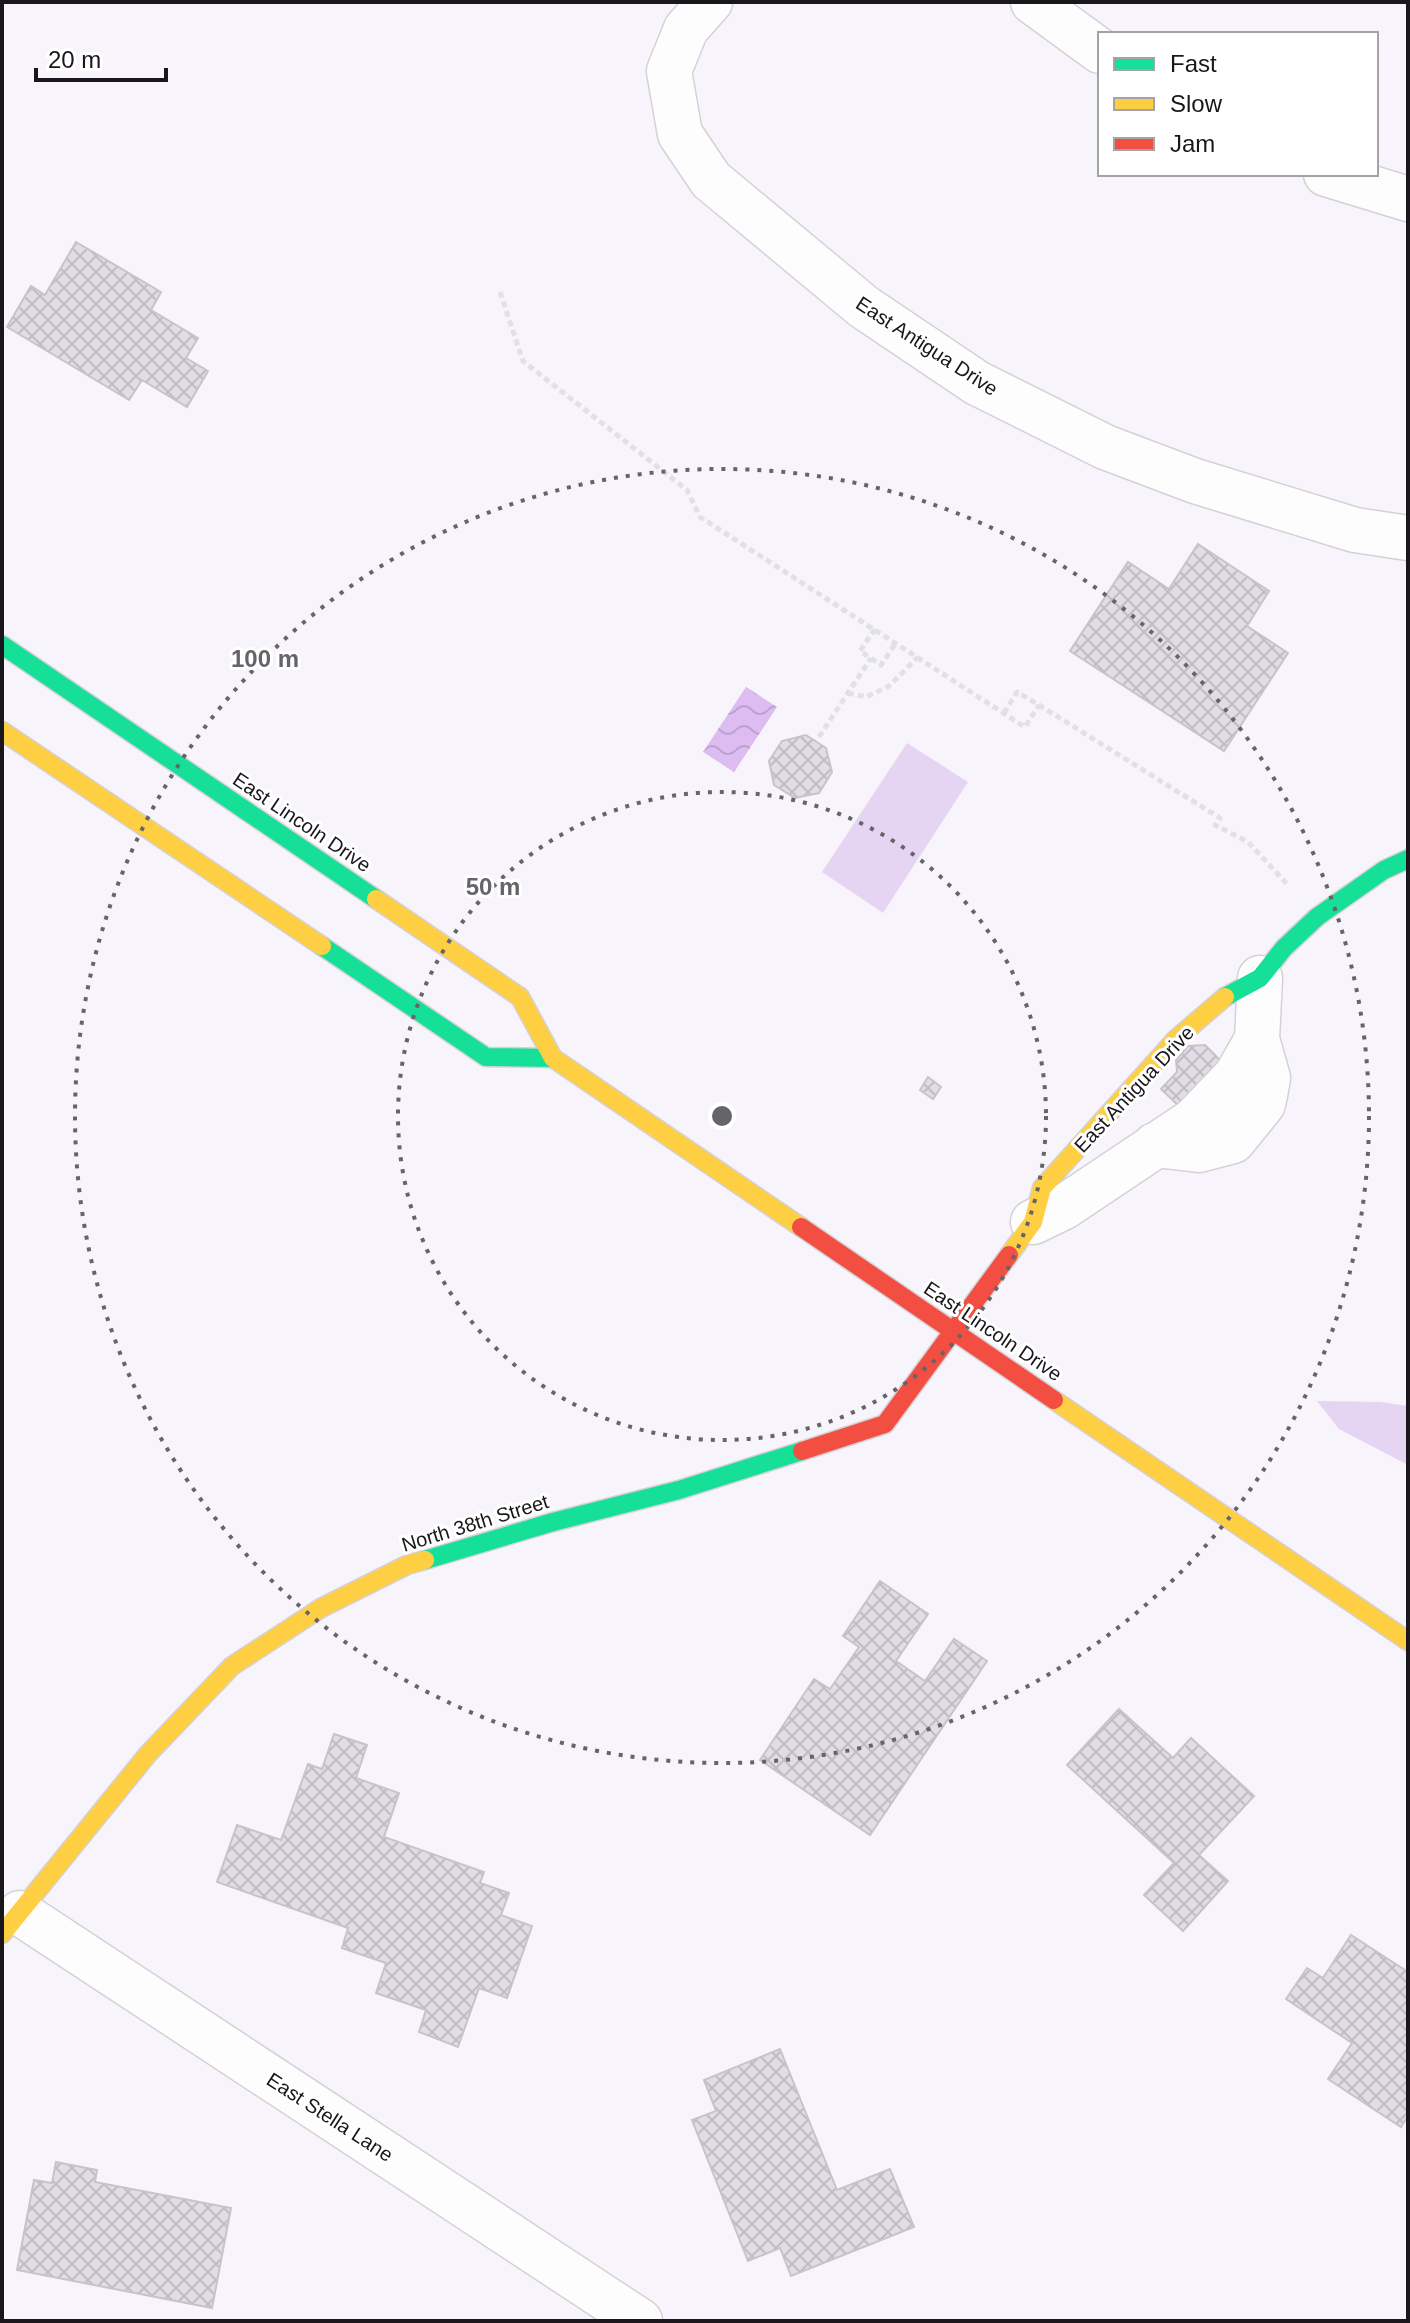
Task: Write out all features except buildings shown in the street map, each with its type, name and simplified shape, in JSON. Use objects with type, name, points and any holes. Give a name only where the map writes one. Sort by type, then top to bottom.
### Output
[{"type":"main road","name":"East Lincoln Drive","points":[[2,645],[520,997],[553,1058],[1408,1641]]},
{"type":"main road","points":[[2,731],[486,1057],[553,1058]]},
{"type":"main road","name":"East Antigua Drive","points":[[953,1331],[1026,1232],[1042,1188],[1176,1039],[1220,1000],[1260,978],[1284,948],[1317,917],[1384,870],[1408,859]]},
{"type":"main road","name":"North 38th Street","points":[[11,1924],[148,1754],[232,1666],[321,1608],[407,1565],[553,1522],[679,1490],[885,1424],[953,1331]]},
{"type":"street","name":"East Antigua Drive","points":[[710,2],[686,29],[669,71],[680,134],[711,180],[864,307],[977,383],[1105,447],[1195,481],[1341,526],[1408,538]]},
{"type":"street","points":[[1033,2],[1098,50]]},
{"type":"street","points":[[1333,176],[1408,199]]},
{"type":"street","name":"East Antigua Drive","points":[[1026,1232],[1155,1145],[1199,1150],[1233,1141],[1263,1104],[1268,1078],[1257,1039],[1260,978]]},
{"type":"street","name":"East Stella Lane","points":[[11,1924],[640,2321]]},
{"type":"path","points":[[500,292],[523,361],[687,490],[700,517],[1025,727],[1039,705]]},
{"type":"path","points":[[875,629],[860,651],[881,665],[896,643]]},
{"type":"path","points":[[848,693],[866,697],[889,686],[918,657]]},
{"type":"path","points":[[819,737],[871,658]]},
{"type":"path","points":[[1004,713],[1017,692],[1039,705],[1220,818],[1215,825],[1248,842],[1284,881]]},
{"type":"shaded area","points":[[907,743],[968,782],[883,913],[822,872]]},
{"type":"shaded area","points":[[1317,1401],[1380,1402],[1408,1406],[1408,1465],[1339,1429]]},
{"type":"water","points":[[746,687],[777,707],[734,772],[703,752]]},
{"type":"traffic: fast","points":[[2,645],[376,899]]},
{"type":"traffic: fast","points":[[1225,997],[1260,978],[1284,948],[1317,917],[1384,870],[1408,859]]},
{"type":"traffic: fast","points":[[322,946],[486,1057],[553,1058]]},
{"type":"traffic: fast","points":[[425,1560],[553,1522],[679,1490],[802,1451]]},
{"type":"traffic: slow","points":[[2,731],[322,946]]},
{"type":"traffic: slow","points":[[376,899],[520,997],[553,1058],[801,1227]]},
{"type":"traffic: slow","points":[[1009,1255],[1033,1222],[1042,1188],[1176,1039],[1225,997]]},
{"type":"traffic: slow","points":[[1054,1400],[1408,1641]]},
{"type":"traffic: slow","points":[[2,1934],[148,1754],[232,1666],[321,1608],[407,1565],[425,1560]]},
{"type":"traffic: jam","points":[[801,1227],[1054,1400]]},
{"type":"traffic: jam","points":[[802,1451],[885,1424],[1009,1255]]}]
